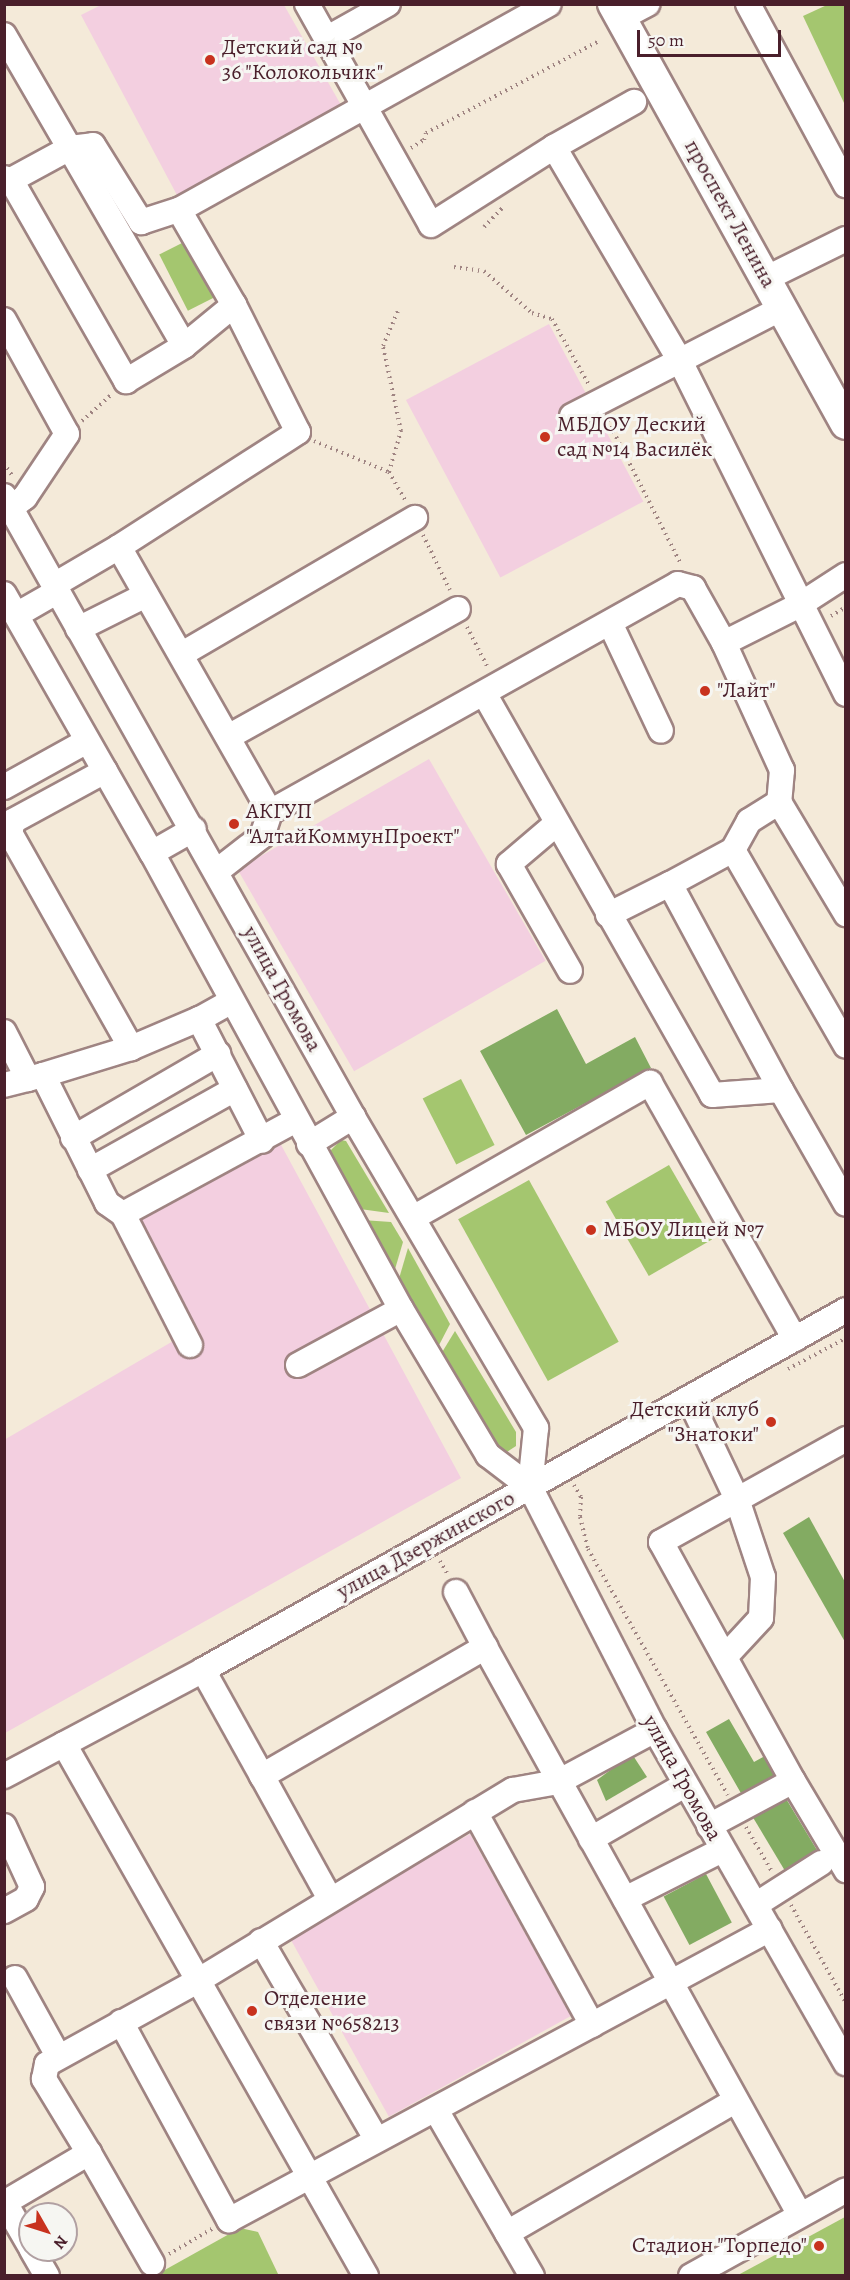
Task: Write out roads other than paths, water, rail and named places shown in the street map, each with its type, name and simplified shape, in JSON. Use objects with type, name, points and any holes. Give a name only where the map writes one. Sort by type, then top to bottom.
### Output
[{"type":"main road","name":"проспект Ленина","points":[[617,11],[846,424]]},
{"type":"street","points":[[307,4],[431,225],[554,147],[634,102]]},
{"type":"street","points":[[326,39],[388,4]]},
{"type":"street","points":[[234,305],[184,346],[126,381],[8,179],[70,148],[93,145],[141,222],[179,210],[549,4]]},
{"type":"street","points":[[617,11],[647,4]]},
{"type":"street","points":[[748,4],[846,185]]},
{"type":"street","points":[[4,34],[184,346]]},
{"type":"street","points":[[554,147],[680,362],[798,606],[846,694]]},
{"type":"street","points":[[18,614],[298,432],[234,305],[179,210]]},
{"type":"street","points":[[765,279],[846,239]]},
{"type":"street","points":[[572,416],[782,309]]},
{"type":"street","points":[[4,320],[68,434],[25,497],[8,502]]},
{"type":"street","name":"улица Громова","points":[[8,502],[78,629],[194,829],[353,1117],[536,1428],[530,1487]]},
{"type":"street","points":[[182,654],[415,518]]},
{"type":"street","points":[[119,547],[270,812]]},
{"type":"street","points":[[724,643],[798,606],[846,575]]},
{"type":"street","points":[[217,871],[262,836],[270,812],[484,695],[678,585],[693,588],[724,643],[782,770],[779,802],[846,914]]},
{"type":"street","name":"улица Громова","points":[[4,594],[18,614],[87,741],[152,853],[401,1309],[488,1455],[530,1487],[685,1785],[722,1850],[757,1904],[846,2063]]},
{"type":"street","points":[[78,629],[146,595]]},
{"type":"street","points":[[228,737],[458,609]]},
{"type":"street","points":[[610,623],[661,731]]},
{"type":"street","points":[[484,695],[712,1095],[781,1090]]},
{"type":"street","points":[[4,788],[87,741]]},
{"type":"street","points":[[105,771],[13,821],[10,833],[131,1048]]},
{"type":"street","points":[[608,915],[733,850],[749,821],[779,802]]},
{"type":"street","points":[[556,824],[509,864],[570,971]]},
{"type":"street","points":[[152,853],[194,829]]},
{"type":"street","points":[[733,850],[846,1046]]},
{"type":"street","points":[[670,884],[781,1090],[844,1197]]},
{"type":"street","points":[[4,1085],[131,1048],[199,1019],[232,1001]]},
{"type":"street","points":[[199,1019],[262,1141]]},
{"type":"street","points":[[4,1032],[73,1138],[107,1203],[123,1214],[190,1344]]},
{"type":"street","points":[[73,1138],[218,1054]]},
{"type":"street","points":[[413,1218],[650,1083],[795,1339]]},
{"type":"street","points":[[90,1170],[235,1089]]},
{"type":"street","points":[[309,1144],[353,1117]]},
{"type":"street","points":[[123,1214],[262,1141],[296,1120]]},
{"type":"street","points":[[297,1365],[401,1309]]},
{"type":"street","name":"улица Дзержинского","points":[[4,1776],[203,1670],[846,1310]]},
{"type":"street","points":[[689,1398],[737,1499],[763,1577],[761,1618],[725,1657]]},
{"type":"street","points":[[846,1439],[661,1542],[793,1780],[846,1870]]},
{"type":"street","points":[[456,1592],[484,1647],[800,2215]]},
{"type":"street","points":[[262,1776],[484,1647]]},
{"type":"street","points":[[203,1670],[330,1899]]},
{"type":"street","points":[[152,2263],[44,2079],[47,2064],[199,1980],[513,1790],[560,1781],[655,1730]]},
{"type":"street","points":[[64,1744],[366,2276]]},
{"type":"street","points":[[709,1826],[793,1780]]},
{"type":"street","points":[[591,1839],[685,1785]]},
{"type":"street","points":[[476,1812],[592,2025]]},
{"type":"street","points":[[4,1827],[32,1887],[26,1899],[4,1911]]},
{"type":"street","points":[[625,1899],[722,1850]]},
{"type":"street","points":[[757,1904],[821,1863]]},
{"type":"street","points":[[121,2022],[229,2220],[309,2174],[436,2110],[669,1982],[771,1929]]},
{"type":"street","points":[[261,1941],[377,2140]]},
{"type":"street","points":[[15,1978],[58,2056]]},
{"type":"street","points":[[507,2233],[735,2101]]},
{"type":"street","points":[[436,2110],[532,2276]]},
{"type":"street","points":[[18,2225],[5,2202],[89,2153]]},
{"type":"street","points":[[691,2276],[846,2190]]},
{"type":"street","points":[[39,2262],[47,2276]]},
{"type":"place","name":"Детский сад № 36 \"Колокольчик\"","points":[[210,60]]},
{"type":"place","name":"МБДОУ Деский сад №14 Василёк","points":[[545,437]]},
{"type":"place","name":"\"Лайт\"","points":[[705,691]]},
{"type":"place","name":"АКГУП \"АлтайКоммунПроект\"","points":[[234,824]]},
{"type":"place","name":"МБОУ Лицей №7","points":[[591,1230]]},
{"type":"place","name":"Детский клуб \"Знатоки\"","points":[[771,1422]]},
{"type":"place","name":"Отделение связи №658213","points":[[252,2011]]},
{"type":"place","name":"Стадион \"Торпедо\"","points":[[819,2246]]}]
